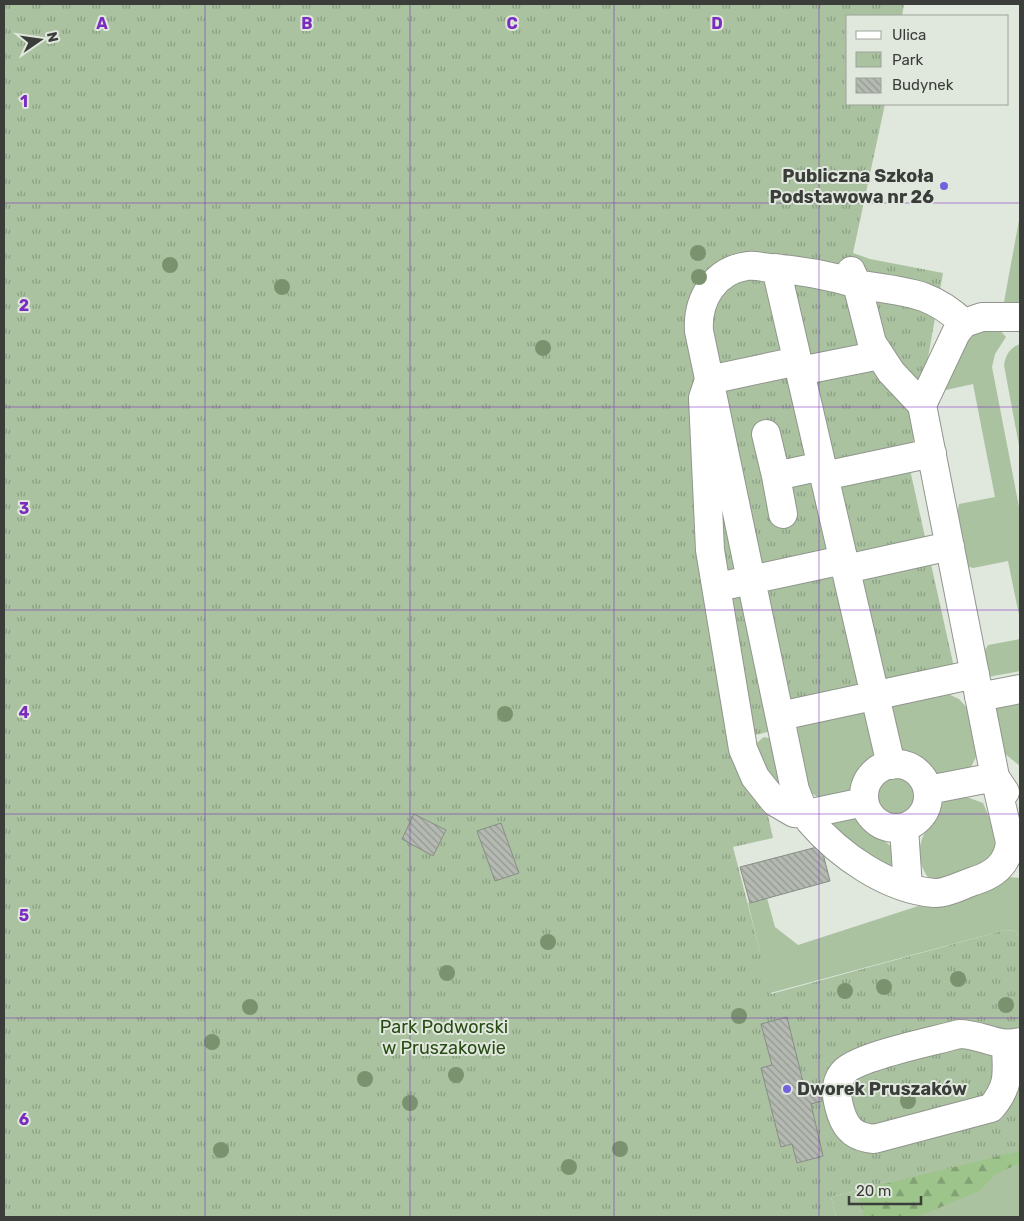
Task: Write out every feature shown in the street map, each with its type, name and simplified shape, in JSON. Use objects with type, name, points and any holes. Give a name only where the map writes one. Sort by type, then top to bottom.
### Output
[{"type":"lane","points":[[964,323],[940,302],[918,294],[854,278],[747,266],[728,272],[716,281],[704,296],[698,313],[699,330],[709,380],[795,790],[806,814],[835,846],[874,873],[908,888],[936,893],[989,876],[1004,864],[1010,852],[1005,783]]},
{"type":"lane","points":[[776,268],[891,764]]},
{"type":"lane","points":[[854,278],[872,343],[891,372],[922,405],[977,686],[1005,783],[1020,816]]},
{"type":"lane","points":[[922,405],[956,333],[964,323],[982,318],[1020,317]]},
{"type":"lane","points":[[709,380],[880,355]]},
{"type":"lane","points":[[709,380],[703,398],[710,550],[718,587],[743,749],[755,777],[775,802],[794,813],[806,814],[864,802]]},
{"type":"lane","points":[[766,434],[783,514]]},
{"type":"lane","points":[[776,476],[823,471],[932,453]]},
{"type":"lane","points":[[718,587],[950,546]]},
{"type":"lane","points":[[740,731],[780,719],[875,696],[977,686],[1020,689]]},
{"type":"lane","points":[[891,764],[906,765],[915,770],[923,778],[928,790],[929,799],[926,811],[919,820],[904,828],[885,827],[875,822],[868,813],[864,802],[864,790],[868,779],[876,771],[891,764]]},
{"type":"lane","points":[[928,790],[1005,783]]},
{"type":"lane","points":[[904,828],[908,888]]},
{"type":"lane","points":[[959,1034],[972,1034],[1013,1044],[1007,1080],[1001,1097],[991,1108],[874,1139],[858,1137],[845,1126],[836,1088],[843,1073],[857,1062],[959,1034]]},
{"type":"green space","name":"Park Podworski w Pruszakowie","points":[[4,4],[904,4],[902,15],[846,15],[846,105],[885,105],[853,253],[870,259],[943,273],[909,465],[959,690],[750,736],[773,838],[733,847],[771,994],[1005,930],[1015,931],[1020,937],[1020,1151],[831,1197],[836,1217],[4,1217]]},
{"type":"green space","points":[[1020,215],[1020,305],[1011,309],[1004,302]]},
{"type":"green space","points":[[998,328],[1006,337],[995,354],[992,367],[1020,512],[1020,620],[1008,561],[973,568],[963,565],[956,521],[959,504],[995,497],[973,384],[946,390],[946,382],[969,337],[981,330]]},
{"type":"green space","points":[[1020,344],[1020,451],[1004,365],[1009,352]]},
{"type":"green space","points":[[1020,639],[1020,671],[988,677],[982,655],[988,645]]},
{"type":"green space","points":[[1020,693],[1020,766],[999,749],[991,725],[1000,701]]},
{"type":"green space","points":[[948,694],[959,699],[968,709],[976,757],[970,769],[946,774],[932,773],[926,771],[900,752],[891,713],[894,704]]},
{"type":"green space","points":[[868,711],[875,740],[875,749],[865,773],[848,792],[838,798],[827,800],[816,796],[803,782],[796,755],[793,737],[802,720]]},
{"type":"green space","points":[[764,737],[776,740],[785,791],[765,771],[754,745]]},
{"type":"green space","points":[[897,774],[909,778],[915,784],[919,796],[915,808],[909,814],[897,818],[885,814],[879,808],[875,796],[879,784],[885,778]]},
{"type":"green space","points":[[961,795],[983,803],[998,838],[991,861],[932,883],[924,871],[920,860],[922,839],[946,797]]},
{"type":"green space","points":[[843,815],[856,820],[896,850],[895,862],[888,867],[828,828],[831,822]]},
{"type":"green space","points":[[1008,877],[1020,878],[1020,937],[1015,931],[1005,930],[670,1020],[760,952],[748,903],[767,898],[775,927],[798,945]]},
{"type":"green space","points":[[1020,1075],[1020,1163],[996,1174],[979,1191],[917,1217],[864,1217],[859,1197],[865,1171]]},
{"type":"green space","points":[[1020,1151],[1020,1217],[836,1217],[831,1197]]},
{"type":"building","points":[[414,814],[446,830],[433,856],[402,839]]},
{"type":"building","points":[[501,823],[519,873],[495,881],[477,831]]},
{"type":"building","points":[[821,846],[830,881],[750,903],[740,867]]},
{"type":"building","name":"Dworek Pruszaków","points":[[787,1017],[803,1082],[806,1081],[808,1091],[819,1088],[822,1101],[811,1104],[823,1156],[797,1163],[792,1144],[781,1147],[761,1068],[772,1065],[761,1024]]},
{"type":"place","name":"Publiczna Szkoła Podstawowa nr 26","points":[[944,186]]},
{"type":"place","name":"Dworek Pruszaków","points":[[787,1089]]}]
